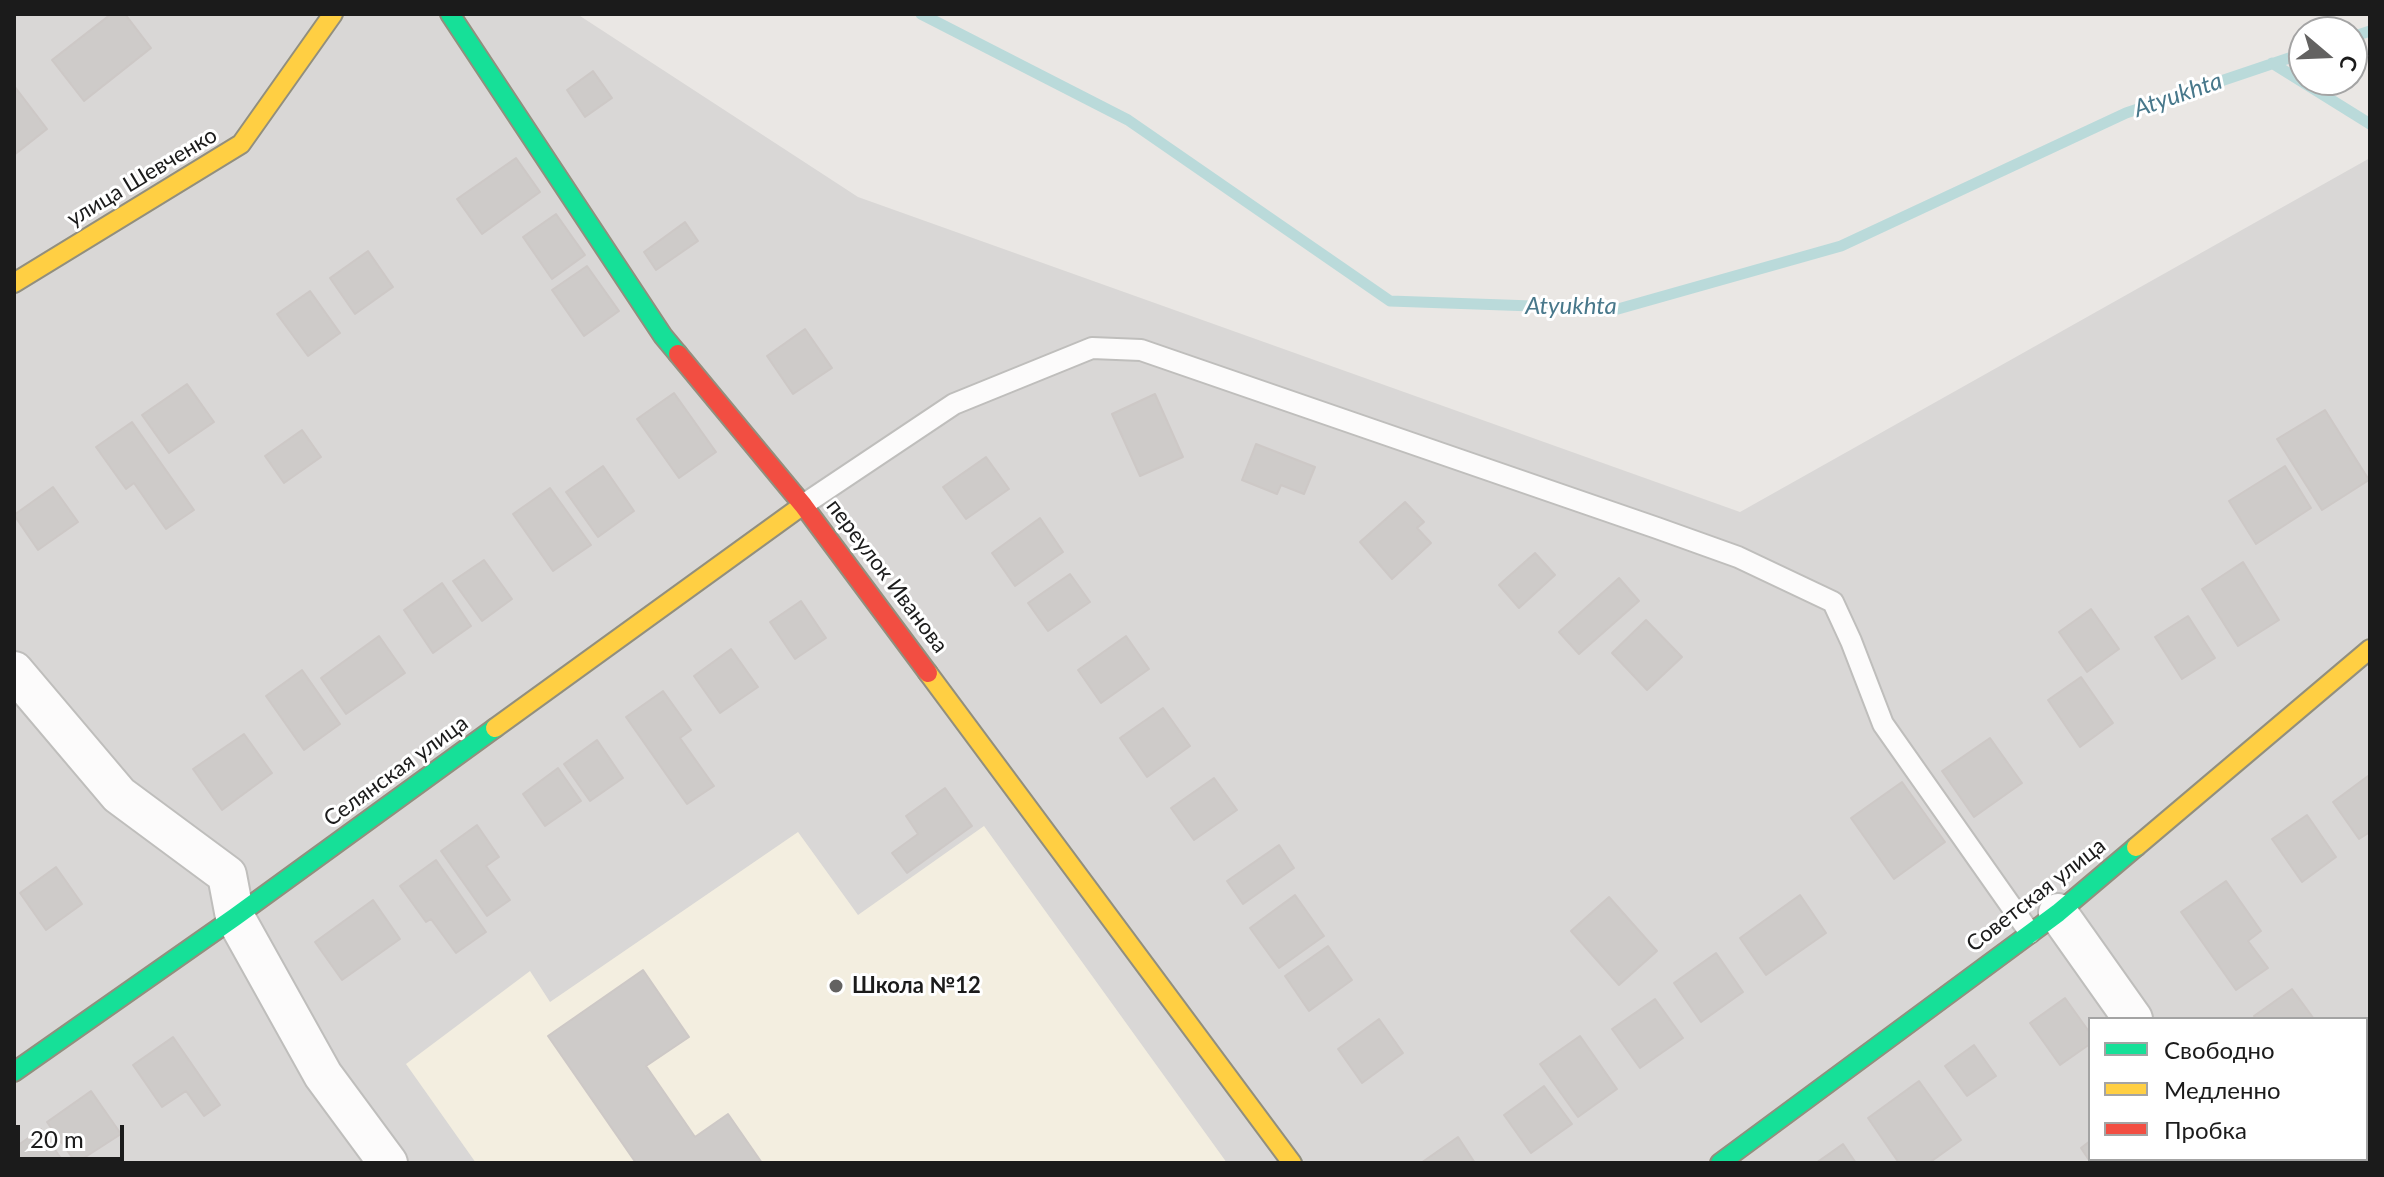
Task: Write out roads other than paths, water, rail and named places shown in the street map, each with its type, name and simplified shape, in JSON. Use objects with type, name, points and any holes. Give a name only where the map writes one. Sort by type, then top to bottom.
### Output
[{"type":"street","name":"улица Шевченко","points":[[14,283],[241,144],[333,14]]},
{"type":"street","name":"переулок Иванова","points":[[450,14],[663,336],[803,505],[1292,1163]]},
{"type":"street","name":"Селянская улица","points":[[14,1072],[235,917],[803,505]]},
{"type":"street","name":"Советская улица","points":[[1720,1163],[2044,923],[2370,649]]},
{"type":"street","points":[[14,671],[119,795],[227,875],[235,917],[323,1075],[388,1163]]},
{"type":"street","points":[[2044,923],[2131,1017]]},
{"type":"lane","points":[[803,505],[954,404],[1092,348],[1141,350],[1738,557],[1833,602],[1883,724],[2044,923]]},
{"type":"waterway","name":"Atyukhta","points":[[921,14],[1128,120],[1390,301],[1618,309],[1841,246],[2126,113],[2288,58]]},
{"type":"waterway","points":[[2272,63],[2370,124]]},
{"type":"waterway","points":[[2368,1101],[2370,1097]]},
{"type":"place","name":"Школа №12","points":[[836,986]]}]
